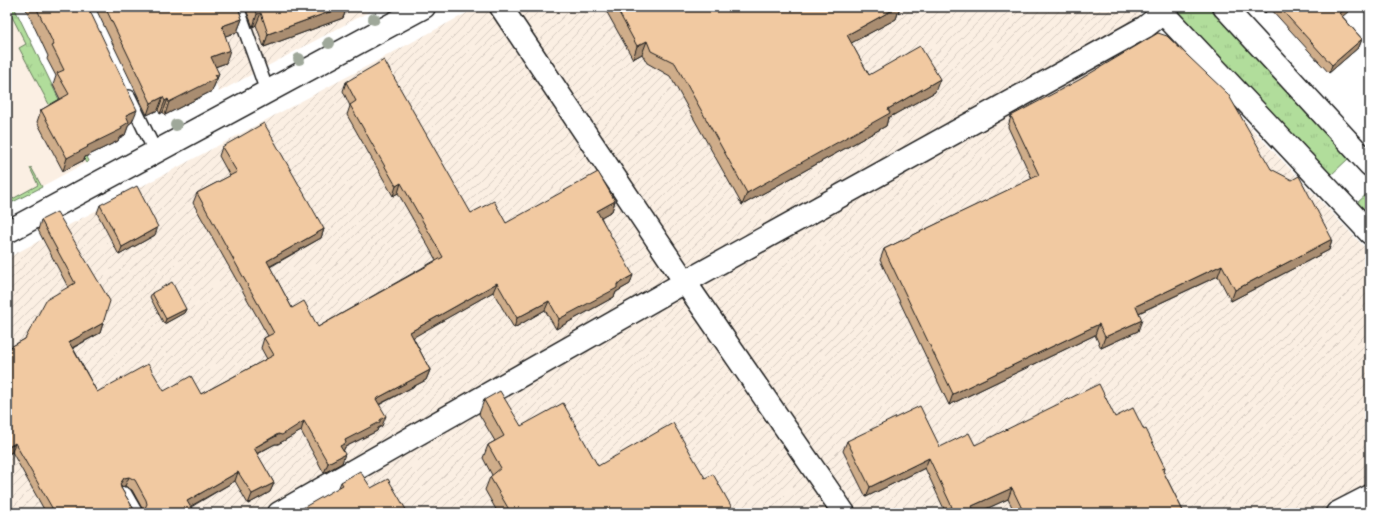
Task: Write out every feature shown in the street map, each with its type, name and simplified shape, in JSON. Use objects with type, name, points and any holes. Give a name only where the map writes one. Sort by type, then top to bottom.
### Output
[{"type":"street","points":[[7,232],[424,7]]},
{"type":"street","points":[[501,7],[685,282],[844,513]]},
{"type":"street","points":[[1224,7],[1370,165]]},
{"type":"street","points":[[279,513],[685,282],[1145,27],[1160,10],[1370,233]]},
{"type":"street","points":[[1337,513],[1370,496]]},
{"type":"lane","points":[[237,7],[267,91]]},
{"type":"lane","points":[[122,83],[155,151]]},
{"type":"lane","points":[[125,494],[136,513]]},
{"type":"shaded area","points":[[7,7],[14,7],[89,161],[7,205]]},
{"type":"shaded area","points":[[183,7],[378,7],[219,92]]},
{"type":"shaded area","points":[[478,7],[1133,7],[1168,40],[1370,253],[1370,513],[7,513],[7,258]]},
{"type":"green space","points":[[7,7],[14,7],[89,161],[86,163],[57,107],[52,110],[19,48],[26,44]]},
{"type":"green space","points":[[1171,7],[1210,7],[1350,157],[1330,176]]},
{"type":"green space","points":[[31,167],[42,187],[7,205],[7,202],[38,185],[30,168]]},
{"type":"green space","points":[[1370,191],[1370,219],[1356,204]]},
{"type":"building","points":[[36,7],[88,7],[137,110],[126,115],[129,122],[121,127],[122,129],[87,146],[88,147],[67,158],[41,110],[69,94],[57,73],[64,70],[52,46],[54,45]]},
{"type":"building","points":[[105,7],[238,7],[242,19],[222,26],[230,50],[211,57],[219,74],[215,75],[217,78],[169,102],[168,99],[165,101],[163,97],[151,103]]},
{"type":"building","points":[[255,7],[343,7],[268,34],[261,13],[257,14]]},
{"type":"building","points":[[616,7],[898,7],[847,35],[869,75],[920,46],[940,79],[888,109],[890,113],[747,193],[675,63],[651,51],[647,41],[637,46]]},
{"type":"building","points":[[1279,7],[1347,7],[1339,13],[1362,39],[1332,65]]},
{"type":"building","points":[[1158,33],[1167,36],[1228,94],[1271,169],[1292,180],[1299,176],[1332,239],[1235,290],[1222,265],[1136,306],[1142,320],[1105,337],[1099,324],[953,394],[884,249],[1039,175],[1011,116],[1079,80]]},
{"type":"building","points":[[384,60],[471,213],[494,201],[506,223],[598,172],[615,201],[597,211],[633,275],[617,284],[617,288],[559,319],[549,301],[517,318],[497,283],[410,332],[430,370],[376,399],[386,416],[380,420],[380,422],[345,440],[346,443],[340,446],[345,454],[328,463],[304,421],[282,435],[278,434],[254,448],[274,483],[252,494],[238,472],[187,501],[194,513],[55,513],[15,443],[7,448],[7,349],[25,339],[46,300],[75,283],[41,220],[57,212],[110,301],[103,323],[69,342],[97,392],[148,364],[164,391],[191,376],[201,394],[274,355],[264,338],[274,333],[197,193],[237,172],[222,147],[264,123],[324,229],[267,261],[292,308],[304,301],[318,327],[443,257],[401,183],[396,186],[350,105],[356,101],[346,82]],"holes":[[[129,477],[135,480],[147,504],[144,510],[140,512],[133,508],[120,484],[124,478]]]},
{"type":"building","points":[[137,186],[158,227],[122,247],[100,205]]},
{"type":"building","points":[[172,282],[186,309],[166,319],[152,293]]},
{"type":"building","points":[[1099,384],[1115,417],[1133,408],[1144,430],[1146,429],[1165,468],[1162,469],[1184,513],[1024,513],[1012,488],[972,506],[975,513],[939,513],[952,507],[929,458],[870,487],[847,441],[920,406],[940,447],[969,433],[975,445]]},
{"type":"building","points":[[500,391],[521,426],[563,403],[598,466],[673,423],[705,478],[713,474],[735,513],[511,513],[490,477],[501,468],[488,445],[504,436],[484,400]]},
{"type":"building","points":[[360,471],[371,488],[388,479],[408,513],[294,513],[343,485],[341,482]]}]
